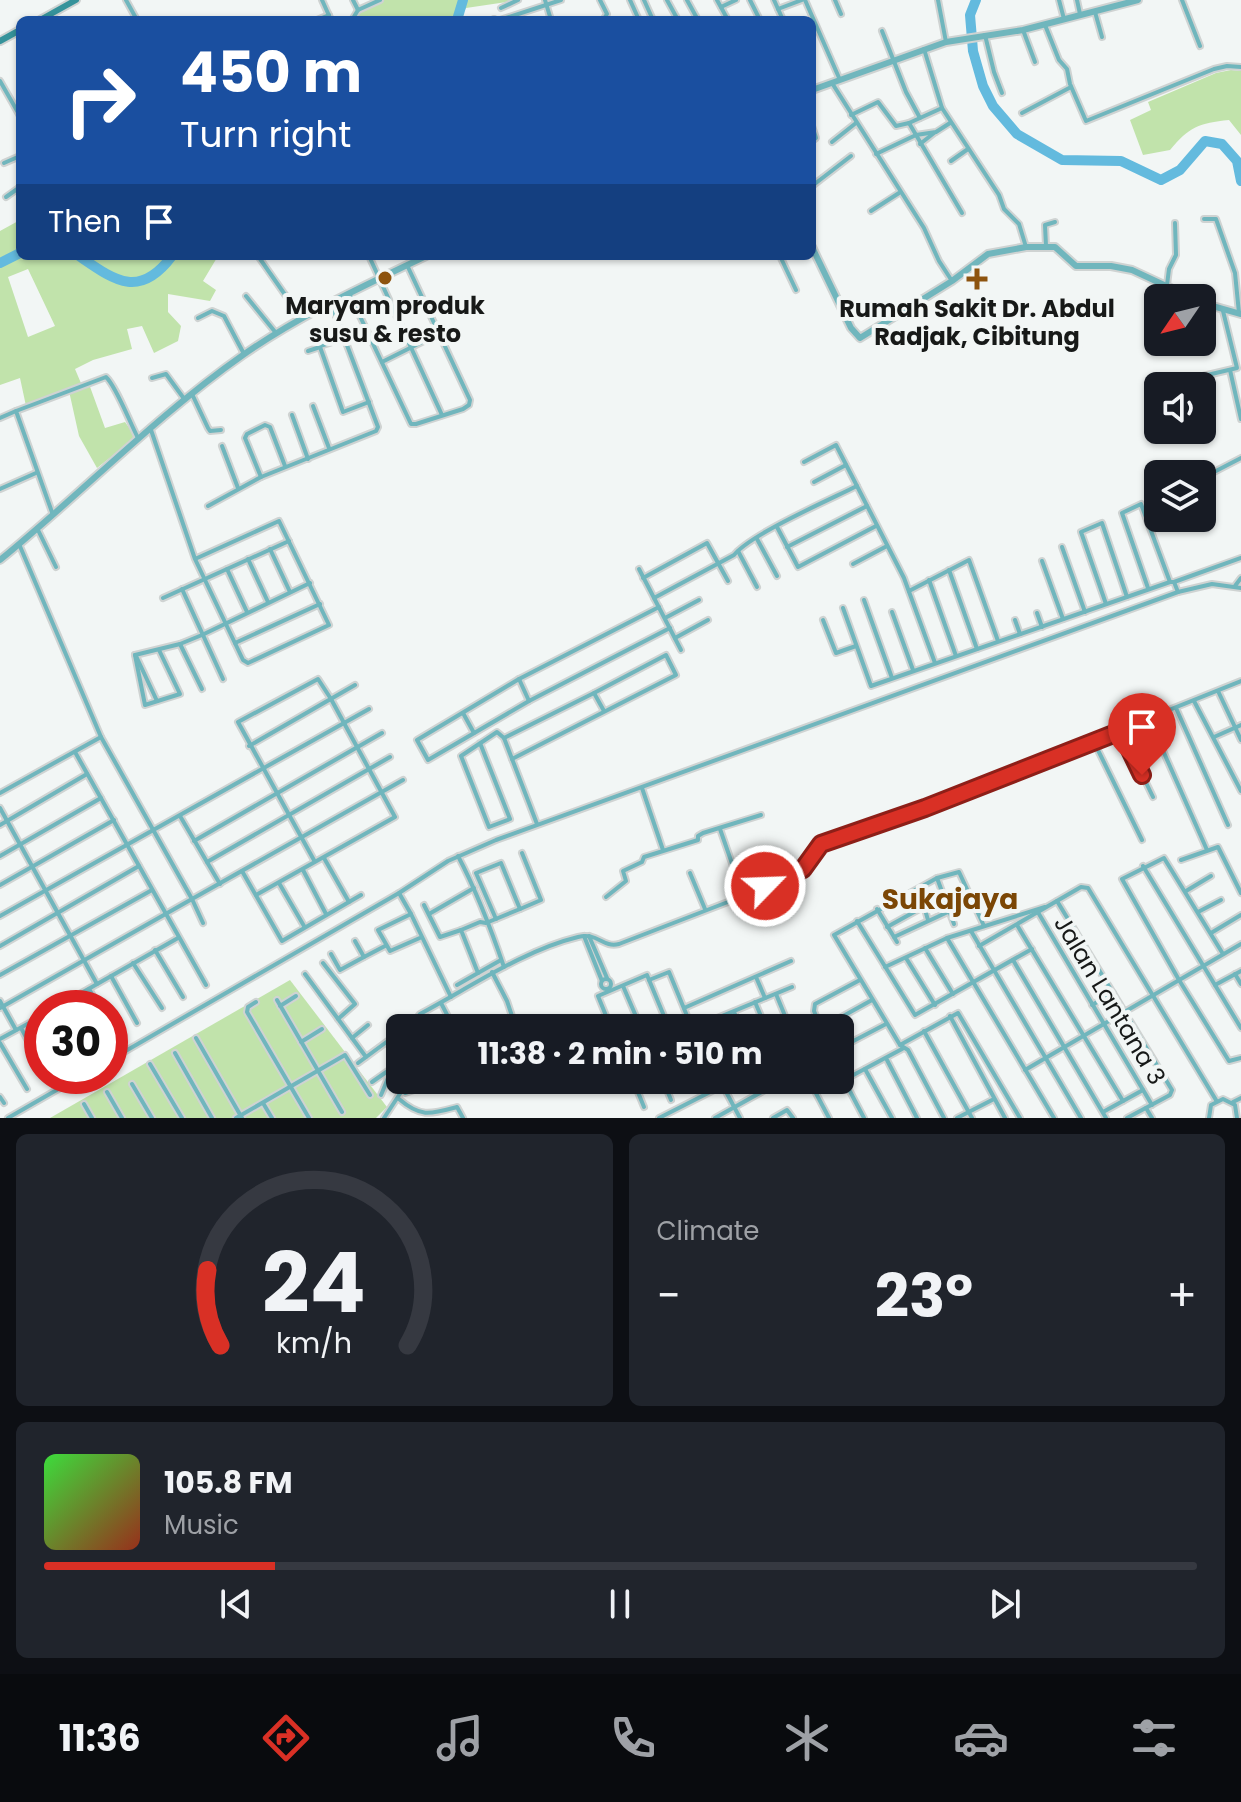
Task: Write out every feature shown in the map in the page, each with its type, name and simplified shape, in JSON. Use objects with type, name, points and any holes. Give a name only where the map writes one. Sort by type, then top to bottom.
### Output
[{"type":"main road","points":[[47,16],[76,0]]},
{"type":"street","points":[[353,0],[358,10]]},
{"type":"street","points":[[354,16],[358,10],[381,0]]},
{"type":"street","points":[[501,8],[518,0]]},
{"type":"street","points":[[507,16],[561,0]]},
{"type":"street","points":[[717,0],[726,16]]},
{"type":"street","points":[[721,7],[736,0]]},
{"type":"street","points":[[776,4],[785,0]]},
{"type":"street","points":[[776,4],[804,0]]},
{"type":"street","points":[[835,0],[841,14]]},
{"type":"street","points":[[938,0],[946,42]]},
{"type":"street","points":[[1059,0],[1064,19]]},
{"type":"street","points":[[1077,0],[1080,14]]},
{"type":"street","points":[[816,88],[946,42],[1023,30],[1138,0]]},
{"type":"street","points":[[1182,0],[1200,46]]},
{"type":"street","points":[[1094,11],[1102,37]]},
{"type":"street","points":[[1045,25],[1059,60],[1066,67],[1071,87],[1087,121],[1214,69],[1241,67]]},
{"type":"street","points":[[816,30],[851,115],[926,233],[952,281]]},
{"type":"street","points":[[1023,30],[1035,62]]},
{"type":"street","points":[[882,31],[920,118]]},
{"type":"street","points":[[983,36],[1002,93]]},
{"type":"street","points":[[924,49],[942,108],[999,195],[1004,209],[1019,224],[1026,247]]},
{"type":"street","points":[[0,81],[16,109]]},
{"type":"street","points":[[1022,113],[1071,87]]},
{"type":"street","points":[[851,115],[878,102],[894,126],[909,123],[942,108]]},
{"type":"street","points":[[832,142],[856,123]]},
{"type":"street","points":[[909,123],[962,213]]},
{"type":"street","points":[[920,144],[950,123]]},
{"type":"street","points":[[875,154],[916,135],[936,132]]},
{"type":"street","points":[[951,161],[968,149]]},
{"type":"street","points":[[816,183],[851,156]]},
{"type":"street","points":[[4,163],[16,158]]},
{"type":"street","points":[[6,197],[16,190]]},
{"type":"street","points":[[871,211],[899,193]]},
{"type":"street","points":[[1204,219],[1216,219],[1235,273],[1240,314],[1216,308]]},
{"type":"street","points":[[1046,246],[1045,225],[1055,222]]},
{"type":"street","points":[[1167,284],[1169,269],[1176,255],[1175,223]]},
{"type":"street","points":[[816,255],[851,328],[860,338],[952,281],[988,254],[1026,247],[1058,248],[1076,266],[1120,267],[1165,284]]},
{"type":"street","points":[[261,260],[302,319]]},
{"type":"street","points":[[371,260],[442,415]]},
{"type":"street","points":[[0,560],[192,394],[244,354],[349,293],[418,260]]},
{"type":"street","points":[[782,260],[796,290]]},
{"type":"street","points":[[349,293],[413,425],[463,409],[470,403],[407,265]]},
{"type":"street","points":[[246,296],[276,333]]},
{"type":"street","points":[[208,506],[285,466],[376,431],[379,425],[331,303]]},
{"type":"street","points":[[198,318],[212,311],[224,316],[244,354]]},
{"type":"street","points":[[1216,373],[1238,367],[1223,311]]},
{"type":"street","points":[[382,362],[438,334]]},
{"type":"street","points":[[308,351],[345,338]]},
{"type":"street","points":[[320,347],[342,411],[370,401]]},
{"type":"street","points":[[1230,370],[1241,419]]},
{"type":"street","points":[[152,378],[166,374],[185,400]]},
{"type":"street","points":[[0,418],[106,377],[139,440]]},
{"type":"street","points":[[192,394],[210,431],[221,430]]},
{"type":"street","points":[[313,406],[329,448]]},
{"type":"street","points":[[16,411],[53,515]]},
{"type":"street","points":[[292,415],[308,459]]},
{"type":"street","points":[[261,477],[245,438],[265,425],[270,427],[285,466]]},
{"type":"street","points":[[151,430],[195,559],[243,660],[248,663],[329,623],[279,521],[195,559]]},
{"type":"street","points":[[804,462],[836,445],[909,591],[935,663]]},
{"type":"street","points":[[222,446],[238,488]]},
{"type":"street","points":[[1216,471],[1241,458]]},
{"type":"street","points":[[814,482],[846,465]]},
{"type":"street","points":[[0,489],[36,473]]},
{"type":"street","points":[[654,598],[718,564],[757,538],[857,486]]},
{"type":"street","points":[[1149,589],[1122,513],[1141,504],[1178,592]]},
{"type":"street","points":[[787,547],[867,506]]},
{"type":"street","points":[[1106,605],[1081,532],[1102,523],[1127,597]]},
{"type":"street","points":[[777,527],[798,567],[877,526]]},
{"type":"street","points":[[37,528],[56,567]]},
{"type":"street","points":[[757,538],[777,576]]},
{"type":"street","points":[[163,598],[289,541]]},
{"type":"street","points":[[643,578],[707,543],[728,581]]},
{"type":"street","points":[[19,544],[101,737],[203,923]]},
{"type":"street","points":[[853,564],[887,546]]},
{"type":"street","points":[[1062,547],[1085,612]]},
{"type":"street","points":[[270,549],[290,592]]},
{"type":"street","points":[[738,551],[757,587]]},
{"type":"street","points":[[843,608],[871,686],[1241,558]]},
{"type":"street","points":[[248,559],[268,602]]},
{"type":"street","points":[[909,591],[969,560],[999,642]]},
{"type":"street","points":[[1042,561],[1063,619]]},
{"type":"street","points":[[227,569],[247,612]]},
{"type":"street","points":[[639,569],[681,650]]},
{"type":"street","points":[[949,570],[977,649]]},
{"type":"street","points":[[128,1050],[458,856],[537,824],[1178,592],[1205,585],[1238,587],[1241,578]]},
{"type":"street","points":[[929,580],[956,656]]},
{"type":"street","points":[[135,655],[202,635],[310,583]]},
{"type":"street","points":[[182,589],[223,679]]},
{"type":"street","points":[[665,618],[699,600]]},
{"type":"street","points":[[864,600],[892,678]]},
{"type":"street","points":[[235,643],[320,604]]},
{"type":"street","points":[[659,607],[519,679],[417,740],[428,760],[529,701],[670,628]]},
{"type":"street","points":[[892,612],[913,671]]},
{"type":"street","points":[[1037,613],[1042,627]]},
{"type":"street","points":[[675,638],[708,620]]},
{"type":"street","points":[[823,620],[836,653],[856,646]]},
{"type":"street","points":[[1015,620],[1020,634]]},
{"type":"street","points":[[180,644],[202,689]]},
{"type":"street","points":[[135,655],[144,703],[157,701],[180,694],[159,650]]},
{"type":"street","points":[[135,655],[157,701]]},
{"type":"street","points":[[504,738],[666,655],[676,675],[512,759]]},
{"type":"street","points":[[256,895],[394,818],[395,814],[331,699],[320,680],[315,679],[239,720],[249,746],[315,862]]},
{"type":"street","points":[[519,679],[529,701]]},
{"type":"street","points":[[421,1014],[504,967],[586,936],[596,936],[613,946],[803,869],[821,844],[925,808],[1241,681]]},
{"type":"street","points":[[249,746],[355,685]]},
{"type":"street","points":[[1217,691],[1241,740]]},
{"type":"street","points":[[594,693],[604,711]]},
{"type":"street","points":[[1194,701],[1241,791]]},
{"type":"street","points":[[1176,708],[1228,825]]},
{"type":"street","points":[[0,916],[369,709]]},
{"type":"street","points":[[463,713],[474,733]]},
{"type":"street","points":[[1149,719],[1207,850]]},
{"type":"street","points":[[1213,737],[1241,725]]},
{"type":"street","points":[[1121,731],[1153,797]]},
{"type":"street","points":[[480,743],[510,819],[489,827],[461,756],[480,743],[497,732],[504,738],[537,824]]},
{"type":"street","points":[[194,841],[382,733]]},
{"type":"street","points":[[0,793],[101,737]]},
{"type":"street","points":[[1093,741],[1142,840]]},
{"type":"street","points":[[75,752],[206,985]]},
{"type":"street","points":[[207,862],[390,757]]},
{"type":"street","points":[[0,825],[87,774]]},
{"type":"street","points":[[24,1038],[1,1005],[403,780]]},
{"type":"street","points":[[642,788],[663,850]]},
{"type":"street","points":[[0,856],[101,798]]},
{"type":"street","points":[[0,808],[97,984]]},
{"type":"street","points":[[179,815],[220,884]]},
{"type":"street","points":[[606,897],[626,881],[624,871],[642,862],[644,857],[698,840],[698,835],[761,815]]},
{"type":"street","points":[[0,885],[114,820]]},
{"type":"street","points":[[719,829],[743,895]]},
{"type":"street","points":[[1181,860],[1219,848],[1241,893]]},
{"type":"street","points":[[424,905],[440,937],[480,922],[486,923],[541,900],[522,853]]},
{"type":"street","points":[[458,856],[483,908],[504,967]]},
{"type":"street","points":[[324,858],[349,902]]},
{"type":"street","points":[[1223,954],[1164,858],[1122,879],[1229,1061],[1241,1058]]},
{"type":"street","points":[[496,919],[476,873],[501,863],[520,909]]},
{"type":"street","points":[[0,946],[139,866]]},
{"type":"street","points":[[1143,866],[1241,1028]]},
{"type":"street","points":[[302,870],[326,914]]},
{"type":"street","points":[[242,871],[282,941],[361,895]]},
{"type":"street","points":[[690,873],[705,909]]},
{"type":"street","points":[[944,1118],[908,1050],[901,1047],[886,1024],[834,936],[877,909],[937,878],[962,873],[984,926]]},
{"type":"street","points":[[1186,891],[1211,876]]},
{"type":"street","points":[[937,878],[954,924]]},
{"type":"street","points":[[279,883],[304,926]]},
{"type":"street","points":[[979,946],[1081,887],[1088,888],[1216,1100]]},
{"type":"street","points":[[429,914],[474,888]]},
{"type":"street","points":[[0,975],[153,890]]},
{"type":"street","points":[[399,893],[451,997]]},
{"type":"street","points":[[921,896],[929,921]]},
{"type":"street","points":[[1198,912],[1221,900]]},
{"type":"street","points":[[1057,901],[1172,1090],[1170,1095],[1127,1118]]},
{"type":"street","points":[[887,927],[925,906]]},
{"type":"street","points":[[885,967],[947,938],[1048,907]]},
{"type":"street","points":[[877,909],[895,940],[950,911]]},
{"type":"street","points":[[411,914],[378,930],[385,946],[390,951],[422,937]]},
{"type":"street","name":"Jalan Lantana 3","points":[[1038,914],[1152,1105]]},
{"type":"street","points":[[1211,933],[1241,915]]},
{"type":"street","points":[[857,921],[913,1014],[917,1015],[1032,949]]},
{"type":"street","points":[[1017,925],[1123,1101]]},
{"type":"street","points":[[461,930],[481,979]]},
{"type":"street","points":[[971,931],[1081,1118]]},
{"type":"street","points":[[586,936],[604,980],[603,991]]},
{"type":"street","points":[[89,989],[179,938]]},
{"type":"street","points":[[947,938],[1054,1118]]},
{"type":"street","points":[[355,941],[364,957]]},
{"type":"street","points":[[1025,1070],[1241,944]]},
{"type":"street","points":[[331,954],[340,970],[385,946]]},
{"type":"street","points":[[925,948],[953,994]]},
{"type":"street","points":[[155,950],[183,997]]},
{"type":"street","points":[[906,958],[935,1005]]},
{"type":"street","points":[[457,985],[501,960]]},
{"type":"street","points":[[1013,960],[1106,1118]]},
{"type":"street","points":[[684,1008],[791,961]]},
{"type":"street","points":[[133,963],[162,1008]]},
{"type":"street","points":[[323,963],[355,1004],[338,1019]]},
{"type":"street","points":[[1215,986],[1241,971]]},
{"type":"street","points":[[492,972],[511,1014]]},
{"type":"street","points":[[649,980],[669,972],[686,1014]]},
{"type":"street","points":[[305,974],[366,1057]]},
{"type":"street","points":[[1235,974],[1241,984]]},
{"type":"street","points":[[605,1014],[598,996],[603,991],[647,975],[663,1014]]},
{"type":"street","points":[[111,976],[137,1023]]},
{"type":"street","points":[[756,977],[765,998]]},
{"type":"street","points":[[604,980],[611,982],[612,988]]},
{"type":"street","points":[[860,980],[815,1004],[814,1011],[819,1023],[827,1025],[872,1000]]},
{"type":"street","points":[[623,985],[635,1014]]},
{"type":"street","points":[[726,1014],[792,987]]},
{"type":"street","points":[[1092,1005],[1113,993]]},
{"type":"street","points":[[776,994],[784,1014]]},
{"type":"street","points":[[296,996],[279,1003],[342,1112]]},
{"type":"street","points":[[256,1002],[248,1007],[247,1012],[309,1118]]},
{"type":"street","points":[[755,1002],[760,1014]]},
{"type":"street","points":[[441,1003],[447,1014]]},
{"type":"street","points":[[854,1075],[887,1059],[924,1031],[959,1014],[1020,1118]]},
{"type":"street","points":[[950,1016],[1005,1118]]},
{"type":"street","points":[[854,1041],[886,1024]]},
{"type":"street","points":[[352,1038],[368,1025]]},
{"type":"street","points":[[24,1026],[0,1041],[24,1084]]},
{"type":"street","points":[[301,1042],[322,1029]]},
{"type":"street","points":[[924,1031],[972,1118]]},
{"type":"street","points":[[196,1038],[240,1117],[347,1056],[370,1095]]},
{"type":"street","points":[[358,1063],[386,1042]]},
{"type":"street","points":[[175,1053],[212,1118]]},
{"type":"street","points":[[887,1059],[917,1118]]},
{"type":"street","points":[[150,1064],[182,1118]]},
{"type":"street","points":[[865,1069],[892,1118]]},
{"type":"street","points":[[372,1082],[386,1072]]},
{"type":"street","points":[[132,1084],[152,1118]]},
{"type":"street","points":[[381,1095],[386,1084]]},
{"type":"street","points":[[659,1118],[717,1087],[724,1088],[740,1118]]},
{"type":"street","points":[[1103,1112],[1143,1090]]},
{"type":"street","points":[[8,1118],[50,1094]]},
{"type":"street","points":[[108,1094],[122,1118]]},
{"type":"street","points":[[384,1118],[402,1094]]},
{"type":"street","points":[[639,1094],[644,1107]]},
{"type":"street","points":[[669,1094],[671,1100]]},
{"type":"street","points":[[715,1118],[758,1094]]},
{"type":"street","points":[[816,1094],[829,1118]]},
{"type":"street","points":[[851,1094],[864,1118]]},
{"type":"street","points":[[0,1097],[4,1103]]},
{"type":"street","points":[[957,1118],[995,1098]]},
{"type":"street","points":[[1233,1102],[1241,1098]]},
{"type":"street","points":[[399,1099],[412,1110],[427,1114],[457,1107],[463,1118]]},
{"type":"street","points":[[1207,1117],[1209,1108],[1216,1100],[1233,1102],[1239,1113]]},
{"type":"street","points":[[262,1103],[272,1118]]},
{"type":"street","points":[[84,1104],[92,1118]]},
{"type":"street","points":[[1146,1108],[1152,1118]]},
{"type":"street","points":[[773,1118],[787,1110],[793,1118]]},
{"type":"street","points":[[1140,1111],[1144,1118]]},
{"type":"green space","points":[[379,0],[514,0],[466,8],[461,16],[351,16]]},
{"type":"green space","points":[[1241,71],[1241,135],[1229,120],[1210,123],[1189,131],[1170,150],[1143,155],[1130,120],[1151,110],[1148,102],[1216,73]]},
{"type":"green space","points":[[16,222],[16,260],[216,260],[203,281],[216,290],[210,301],[168,294],[168,312],[181,326],[178,341],[154,353],[142,326],[127,329],[132,349],[93,360],[75,369],[83,388],[89,384],[105,428],[125,422],[136,437],[97,468],[79,436],[69,391],[26,406],[20,378],[0,385],[0,231]],"holes":[[[28,269],[55,326],[28,337],[8,277]]]},
{"type":"green space","points":[[290,980],[387,1107],[376,1118],[50,1118],[92,1094],[128,1094],[128,1073]]},
{"type":"waterway","points":[[458,16],[463,0]]},
{"type":"waterway","points":[[976,0],[970,15],[973,51],[983,86],[993,106],[1017,134],[1062,160],[1121,161],[1161,180],[1180,170],[1205,141],[1222,144],[1237,161],[1241,181]]},
{"type":"waterway","points":[[0,263],[16,255]]},
{"type":"waterway","points":[[85,260],[126,282],[148,278],[169,260]]},
{"type":"place","name":"Maryam produk susu & resto","points":[[385,278]]},
{"type":"place","name":"Rumah Sakit Dr. Abdul Radjak, Cibitung","points":[[977,279]]},
{"type":"district","name":"Sukajaya","points":[[950,899]]},
{"type":"route","points":[[765,886],[803,869],[821,844],[925,808],[1121,731],[1142,775]]}]
